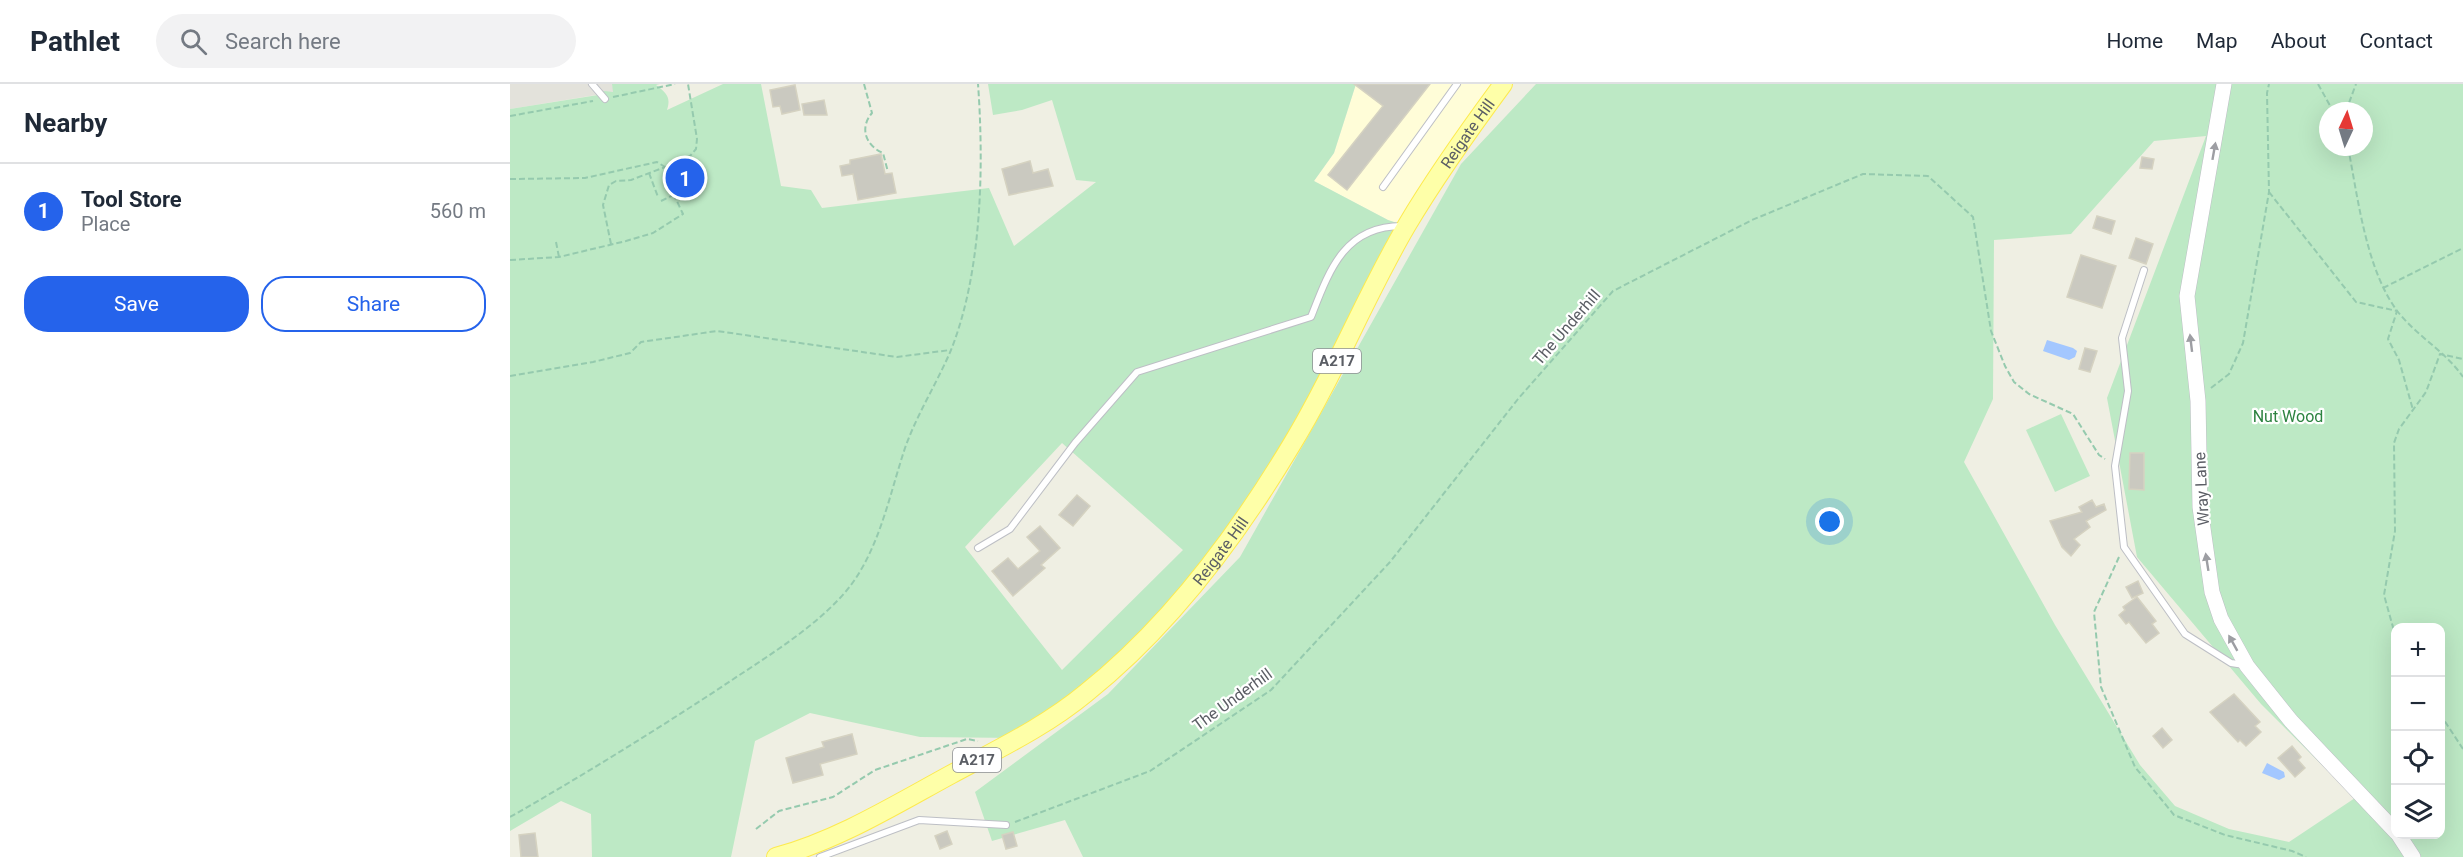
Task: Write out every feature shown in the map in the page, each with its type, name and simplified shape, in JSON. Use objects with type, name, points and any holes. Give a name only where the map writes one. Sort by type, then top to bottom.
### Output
[{"type":"main road","name":"Reigate Hill","points":[[776,857],[814,854],[851,829],[992,752],[1086,694],[1156,629],[1229,541],[1293,443],[1406,226],[1450,154],[1503,84]]},
{"type":"street","name":"Wray Lane","points":[[2224,84],[2187,296],[2198,401],[2200,507],[2212,592],[2221,619],[2247,666],[2291,721],[2391,827]]},
{"type":"street","name":"Wray Lane","points":[[2401,839],[2413,857]]},
{"type":"lane","points":[[592,84],[605,99]]},
{"type":"lane","points":[[1383,187],[1457,84]]},
{"type":"lane","points":[[978,548],[1010,529],[1075,443],[1137,372],[1311,317],[1328,275],[1350,243],[1366,232],[1387,226],[1406,226]]},
{"type":"lane","points":[[2144,270],[2122,338],[2128,391],[2115,466],[2124,547],[2185,634],[2231,663],[2247,666]]},
{"type":"lane","points":[[814,854],[919,820],[1006,825]]},
{"type":"path","points":[[660,89],[662,84]]},
{"type":"path","points":[[611,244],[603,205],[608,188],[616,181],[631,180],[693,154],[697,147],[688,84]]},
{"type":"path","points":[[864,84],[872,114],[866,123],[866,137],[873,148],[883,153],[888,172]]},
{"type":"path","points":[[510,818],[560,789],[753,665],[807,627],[839,599],[858,576],[873,546],[896,483],[905,448],[951,350],[973,277],[981,126],[978,84]]},
{"type":"path","points":[[2198,401],[2229,374],[2243,344],[2270,192],[2267,93],[2269,84]]},
{"type":"path","points":[[2318,84],[2328,102]]},
{"type":"path","points":[[2349,102],[2356,84]]},
{"type":"path","points":[[2350,156],[2366,236],[2383,288],[2397,311],[2463,377]]},
{"type":"path","points":[[510,179],[585,178],[657,162],[664,167],[683,214],[653,233],[559,256],[510,260]]},
{"type":"path","points":[[649,173],[658,197]]},
{"type":"path","name":"The Underhill","points":[[1006,825],[1150,771],[1271,690],[1390,562],[1518,399],[1613,291],[1752,220],[1863,174],[1928,176],[1973,217],[1991,331],[2014,382],[2029,394],[2073,414],[2099,455],[2115,466]]},
{"type":"path","points":[[2270,192],[2356,302],[2397,311]]},
{"type":"path","points":[[661,201],[674,195]]},
{"type":"path","points":[[556,242],[559,256]]},
{"type":"path","points":[[2383,288],[2463,248]]},
{"type":"path","points":[[2397,311],[2388,339],[2398,360],[2413,410]]},
{"type":"path","points":[[510,376],[593,362],[630,353],[641,342],[717,331],[897,357],[951,350]]},
{"type":"path","points":[[2440,354],[2463,359]]},
{"type":"path","points":[[2392,623],[2384,595],[2396,531],[2394,443],[2398,429],[2426,392],[2440,354]]},
{"type":"path","points":[[2124,547],[2094,612],[2101,687],[2135,767],[2174,815],[2225,835],[2306,857]]},
{"type":"path","points":[[2445,722],[2463,749]]},
{"type":"path","points":[[756,829],[779,811],[833,797],[875,770],[950,744],[967,739],[977,741],[992,752]]},
{"type":"shaded area","points":[[510,84],[612,84],[614,92],[510,109]]},
{"type":"shaded area","points":[[1356,84],[1503,84],[1406,226],[1388,220],[1314,181],[1334,153]]},
{"type":"green space","points":[[612,84],[660,84],[656,85],[667,96],[669,102],[667,110],[723,84],[761,84],[781,186],[811,190],[822,208],[989,188],[1014,246],[1096,182],[1076,180],[1052,100],[1022,110],[993,115],[988,84],[1356,84],[1334,153],[1314,181],[1388,220],[1406,226],[1293,443],[1156,629],[1019,738],[920,737],[810,713],[755,741],[731,857],[592,857],[591,814],[561,801],[510,831],[510,109],[598,95],[604,91],[613,92]],"holes":[[[1062,443],[1183,550],[1062,670],[965,547]]]},
{"type":"green space","name":"Nut Wood","points":[[1536,84],[2463,84],[2463,857],[1083,857],[1065,820],[992,841],[975,792],[1108,694],[1240,557],[1461,164]],"holes":[[[2206,136],[2107,398],[2137,557],[2261,704],[2355,798],[2289,842],[2229,829],[2175,806],[2140,765],[2055,625],[1964,462],[1993,399],[1994,240],[2071,234],[2154,141]]]},
{"type":"green space","points":[[2061,414],[2090,476],[2055,492],[2026,430]]},
{"type":"water","points":[[2047,340],[2073,348],[2077,351],[2075,357],[2069,360],[2043,351]]},
{"type":"water","points":[[2267,763],[2284,772],[2285,777],[2279,780],[2262,773]]},
{"type":"building","points":[[1354,84],[1430,84],[1347,190],[1328,175],[1383,106]]},
{"type":"building","points":[[795,85],[800,110],[782,114],[780,106],[773,107],[770,90]]},
{"type":"building","points":[[824,100],[827,115],[804,115],[802,104]]},
{"type":"building","points":[[881,154],[885,174],[892,173],[896,193],[858,200],[853,174],[842,176],[840,166],[850,164],[850,160]]},
{"type":"building","points":[[2142,157],[2154,159],[2152,169],[2140,168]]},
{"type":"building","points":[[689,161],[700,188],[682,196],[671,169]]},
{"type":"building","points":[[1030,161],[1033,173],[1048,169],[1053,186],[1009,195],[1002,169]]},
{"type":"building","points":[[2097,216],[2115,221],[2111,234],[2093,228]]},
{"type":"building","points":[[2136,238],[2153,244],[2146,264],[2129,258]]},
{"type":"building","points":[[2081,255],[2116,266],[2102,308],[2067,297]]},
{"type":"building","points":[[2085,348],[2097,351],[2090,372],[2079,369]]},
{"type":"building","points":[[2130,453],[2144,453],[2144,490],[2129,489]]},
{"type":"building","points":[[1077,495],[1090,506],[1073,526],[1059,515]]},
{"type":"building","points":[[2092,500],[2096,507],[2104,504],[2106,510],[2086,521],[2090,527],[2074,539],[2080,545],[2071,556],[2062,547],[2050,521],[2082,512],[2079,507]]},
{"type":"building","points":[[1040,526],[1060,548],[1041,565],[1045,568],[1013,596],[992,571],[1008,558],[1018,569],[1040,551],[1027,537]]},
{"type":"building","points":[[2138,581],[2143,593],[2132,598],[2126,587]]},
{"type":"building","points":[[2137,597],[2156,621],[2152,624],[2159,633],[2146,643],[2129,622],[2126,624],[2119,615],[2125,610],[2123,607]]},
{"type":"building","points":[[2234,694],[2260,722],[2255,726],[2261,732],[2246,746],[2240,740],[2238,742],[2210,712]]},
{"type":"building","points":[[2162,728],[2172,740],[2163,748],[2153,736]]},
{"type":"building","points":[[852,734],[857,754],[820,764],[823,775],[793,783],[786,758],[824,747],[822,742]]},
{"type":"building","points":[[2292,746],[2301,757],[2298,760],[2305,768],[2295,777],[2278,758]]},
{"type":"building","points":[[947,831],[952,844],[940,849],[935,836]]},
{"type":"building","points":[[1013,832],[1017,846],[1006,849],[1002,835]]},
{"type":"building","points":[[535,833],[538,857],[521,857],[519,835]]},
{"type":"place","name":"Tool Store","points":[[685,178]]}]
